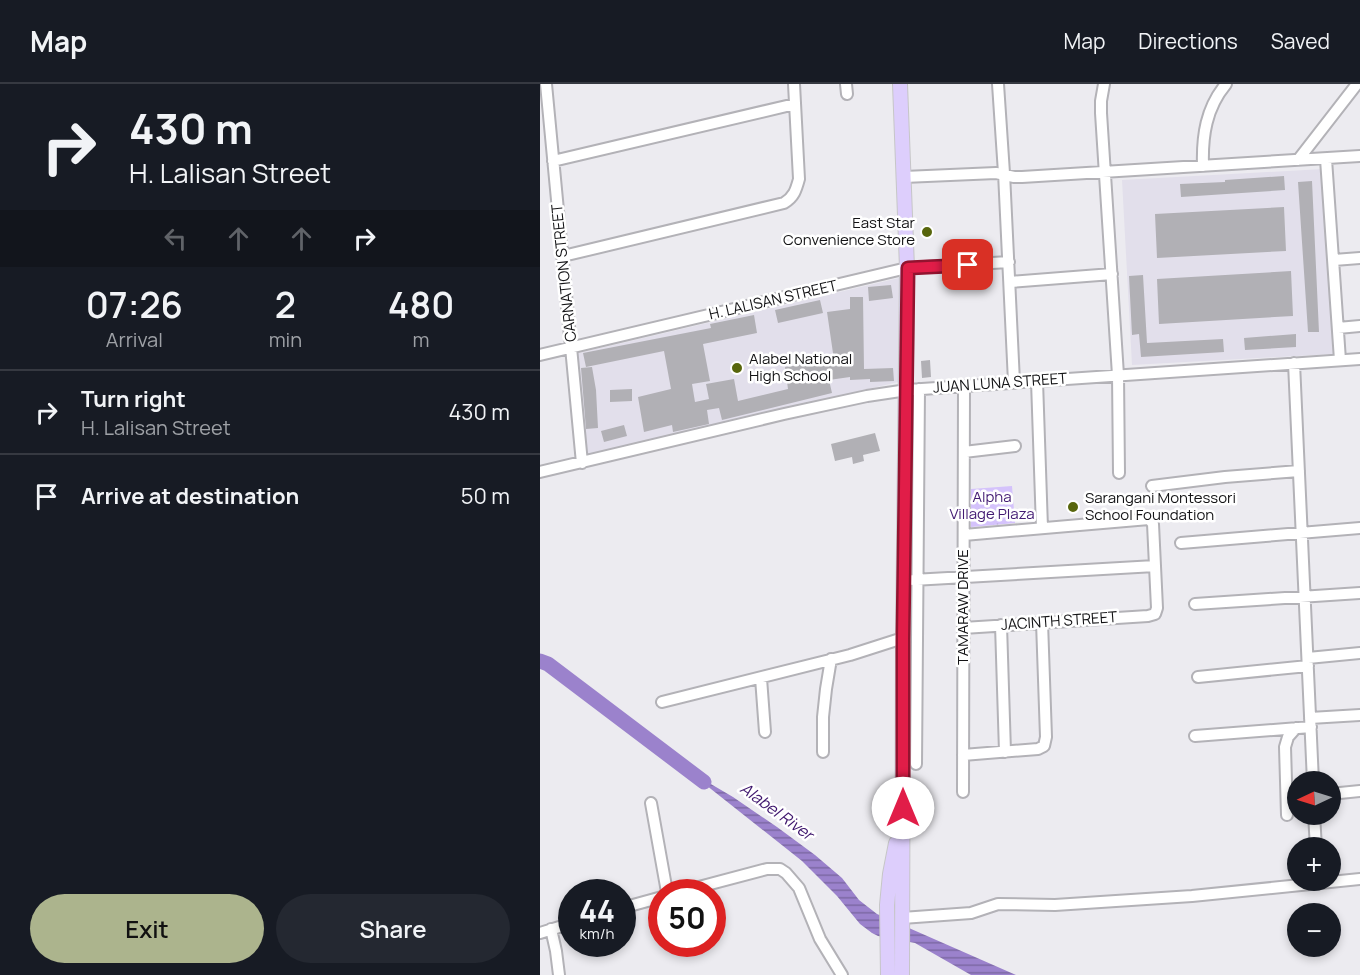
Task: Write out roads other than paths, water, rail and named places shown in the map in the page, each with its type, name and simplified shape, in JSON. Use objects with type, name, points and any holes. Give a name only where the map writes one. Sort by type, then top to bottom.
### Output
[{"type":"main road","points":[[900,84],[913,389],[904,581],[902,975]]},
{"type":"main road","points":[[888,975],[887,912],[890,874],[903,808]]},
{"type":"street","name":"CARNATION STREET","points":[[546,84],[582,463]]},
{"type":"street","points":[[562,256],[784,203],[793,197],[799,179],[794,84]]},
{"type":"street","points":[[998,84],[1014,382]]},
{"type":"street","points":[[1104,84],[1101,101],[1118,375],[1119,473]]},
{"type":"street","points":[[1203,166],[1203,133],[1207,118],[1213,103],[1226,84]]},
{"type":"street","points":[[1298,160],[1357,84]]},
{"type":"street","points":[[553,161],[795,104]]},
{"type":"street","points":[[904,177],[986,173],[1004,173],[1022,177],[1360,156]]},
{"type":"street","points":[[1326,159],[1340,360]]},
{"type":"street","points":[[1334,260],[1360,258]]},
{"type":"street","name":"H. LALISAN STREET","points":[[540,355],[908,268],[1009,262]]},
{"type":"street","points":[[1010,282],[1112,274]]},
{"type":"street","points":[[1338,328],[1360,326]]},
{"type":"street","name":"JUAN LUNA STREET","points":[[540,472],[784,414],[867,396],[913,389],[1360,359]]},
{"type":"street","points":[[1294,363],[1312,771]]},
{"type":"street","points":[[1037,381],[1042,528]]},
{"type":"street","name":"TAMARAW DRIVE","points":[[963,792],[964,386]]},
{"type":"street","points":[[913,389],[918,580],[916,764]]},
{"type":"street","points":[[964,452],[1015,446]]},
{"type":"street","points":[[1152,486],[1299,471]]},
{"type":"street","points":[[904,581],[1155,566],[1153,524],[1146,519],[964,535]]},
{"type":"street","points":[[1181,543],[1360,528]]},
{"type":"street","name":"JACINTH STREET","points":[[963,628],[1155,614],[1157,608],[1155,566]]},
{"type":"street","points":[[1195,604],[1360,593]]},
{"type":"street","points":[[963,755],[1038,749],[1044,746],[1046,742],[1042,622]]},
{"type":"street","points":[[1001,625],[1005,752]]},
{"type":"street","points":[[662,702],[873,649],[903,639]]},
{"type":"street","points":[[1197,677],[1360,653]]},
{"type":"street","points":[[823,752],[825,689],[831,659]]},
{"type":"street","points":[[760,678],[765,732]]},
{"type":"street","points":[[1195,736],[1296,728],[1310,723],[1360,715]]},
{"type":"street","points":[[1287,815],[1285,747],[1288,737],[1296,728]]},
{"type":"street","points":[[1341,793],[1360,791]]},
{"type":"street","points":[[651,803],[665,879]]},
{"type":"street","points":[[726,880],[767,869],[780,869],[786,873],[799,888],[820,939],[842,975]]},
{"type":"street","points":[[1341,880],[1360,879]]},
{"type":"street","points":[[902,920],[970,913],[998,904],[1055,905],[1192,896],[1287,885]]},
{"type":"street","points":[[545,931],[556,951],[559,975]]},
{"type":"waterway","name":"Alabel River","points":[[540,661],[548,664],[704,782]]},
{"type":"place","name":"East Star Convenience Store","points":[[927,232]]},
{"type":"place","name":"Alabel National High School","points":[[737,368]]},
{"type":"place","name":"Sarangani Montessori School Foundation","points":[[1073,507]]},
{"type":"park label","name":"Alpha Village Plaza","points":[[992,506]]}]
